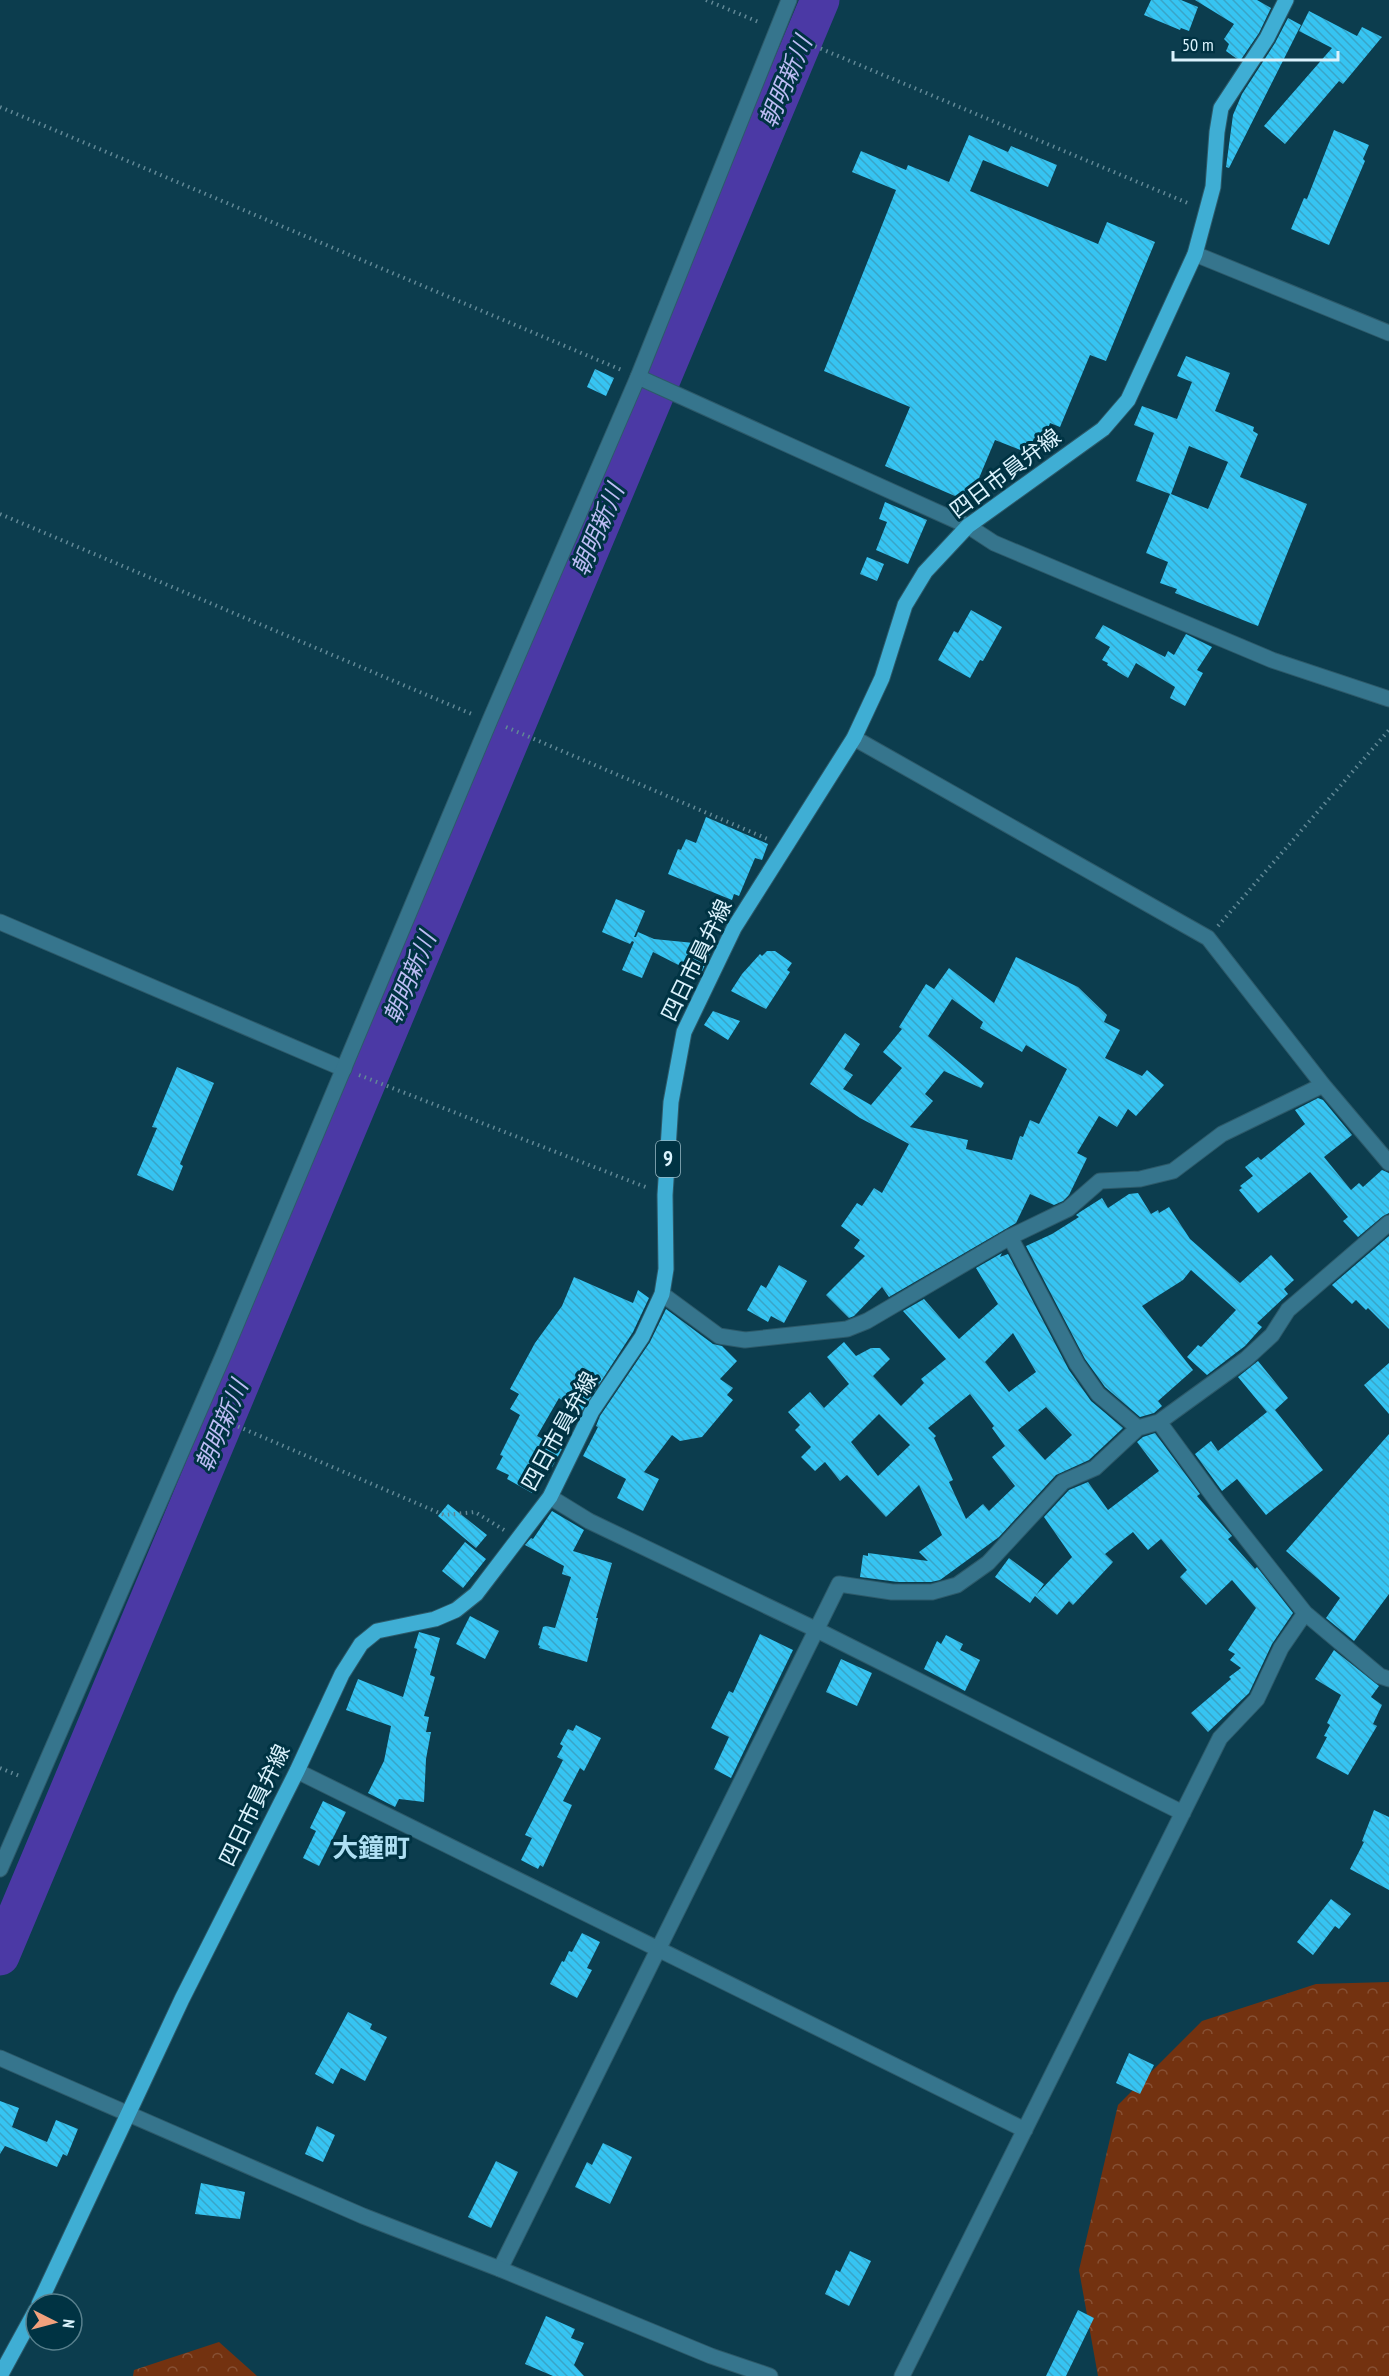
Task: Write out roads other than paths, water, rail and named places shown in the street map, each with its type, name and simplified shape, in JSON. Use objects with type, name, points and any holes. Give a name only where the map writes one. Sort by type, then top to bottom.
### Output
[{"type":"main road","name":"四日市員弁線","points":[[45,2292],[182,1999],[297,1771],[342,1674],[361,1644],[377,1631],[435,1619],[456,1610],[476,1594],[550,1497],[592,1411],[642,1337],[662,1294],[666,1269],[665,1195],[671,1102],[684,1032],[734,928],[854,738],[882,678],[905,605],[925,572],[968,526],[1103,429],[1128,400],[1195,254],[1213,187],[1216,132],[1221,108],[1267,38],[1286,0]]},
{"type":"main road","points":[[0,2376],[24,2332]]},
{"type":"street","points":[[0,1869],[223,1356],[344,1069],[497,723],[642,380],[789,0]]},
{"type":"street","points":[[1195,254],[1389,333]]},
{"type":"street","points":[[642,380],[968,526],[994,543],[1272,660],[1389,699]]},
{"type":"street","points":[[854,738],[1208,938],[1323,1085],[1389,1163]]},
{"type":"street","points":[[0,922],[344,1069]]},
{"type":"street","points":[[662,1294],[719,1336],[745,1340],[847,1329],[867,1321],[1010,1238],[1068,1209],[1100,1181],[1140,1179],[1173,1171],[1222,1134],[1323,1085]]},
{"type":"street","points":[[500,2269],[660,1950],[839,1584],[892,1592],[932,1592],[957,1585],[988,1563],[1063,1482],[1095,1468],[1138,1428],[1159,1422],[1246,1359],[1272,1335],[1288,1310],[1389,1223]]},
{"type":"street","points":[[1010,1238],[1077,1364],[1098,1394],[1138,1428]]},
{"type":"street","points":[[1159,1422],[1219,1504],[1305,1613],[1380,1676],[1389,1679]]},
{"type":"street","points":[[550,1497],[589,1521],[817,1630],[1183,1813]]},
{"type":"street","points":[[902,2376],[1220,1738],[1257,1699],[1281,1648],[1305,1613]]},
{"type":"street","points":[[297,1771],[1025,2130]]},
{"type":"street","points":[[0,2058],[363,2216],[500,2269],[711,2356],[770,2376]]},
{"type":"waterway","name":"朝明新川","points":[[0,1956],[820,0]]},
{"type":"district","name":"大鐘町","points":[[371,1848]]}]
